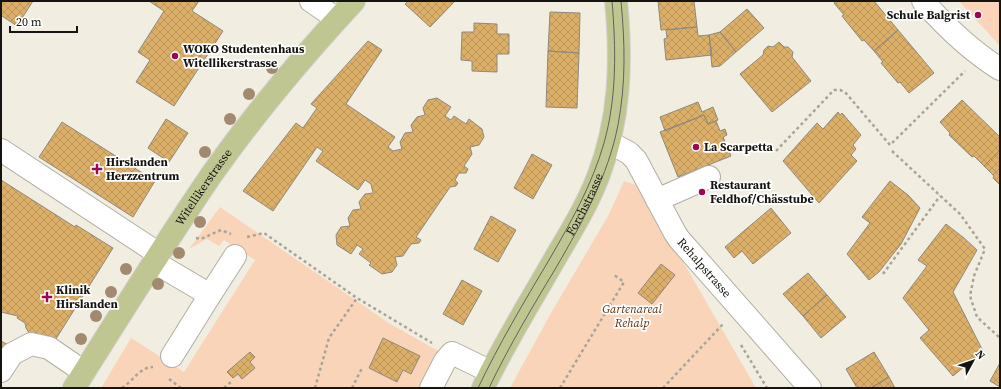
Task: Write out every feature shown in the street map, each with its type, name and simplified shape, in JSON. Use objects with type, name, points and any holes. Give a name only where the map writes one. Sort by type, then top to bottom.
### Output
[{"type":"main road","name":"Witellikerstrasse","points":[[79,380],[212,174],[304,55],[354,1]]},
{"type":"main road","name":"Forchstrasse","points":[[487,380],[582,213],[597,179],[609,142],[616,110],[619,77],[619,26],[616,1]]},
{"type":"street","points":[[311,1],[337,19]]},
{"type":"street","points":[[923,1],[979,56],[1000,70]]},
{"type":"street","name":"Rehalpstrasse","points":[[609,142],[632,155],[675,233],[810,388]]},
{"type":"street","points":[[1,150],[210,295]]},
{"type":"street","points":[[657,200],[709,177]]},
{"type":"street","points":[[165,367],[210,295],[237,243]]},
{"type":"street","points":[[1,371],[12,354],[31,344],[49,348],[79,380]]},
{"type":"street","points":[[431,388],[445,361],[452,353],[487,380]]},
{"type":"path","points":[[776,151],[834,90],[845,92],[890,145],[953,83]]},
{"type":"path","points":[[892,151],[960,214],[985,249],[974,276],[970,296],[977,316],[1000,338]]},
{"type":"path","points":[[883,274],[940,196]]},
{"type":"path","points":[[194,237],[201,239],[221,230],[237,243],[264,233],[357,298],[439,347]]},
{"type":"path","points":[[560,388],[624,282],[614,275]]},
{"type":"path","points":[[315,388],[329,338],[357,298]]},
{"type":"path","points":[[663,388],[726,321]]},
{"type":"path","points":[[122,388],[144,368],[153,367],[165,367],[181,388]]},
{"type":"path","points":[[352,388],[362,368]]},
{"type":"path","points":[[224,388],[232,381]]},
{"type":"green space","points":[[959,1],[1000,1],[1000,46]]},
{"type":"green space","name":"Gartenareal Rehalp","points":[[624,181],[643,187],[682,260],[756,388],[510,388],[551,313],[608,216]]},
{"type":"green space","points":[[220,207],[389,323],[440,352],[422,388],[101,388],[131,338],[184,372],[255,260],[224,240],[219,246],[207,239],[189,249]]},
{"type":"building","points":[[1,1],[33,1],[17,26],[2,16],[1,18]]},
{"type":"building","name":"WOKO Studentenhaus Witellikerstrasse","points":[[149,1],[199,1],[192,11],[223,31],[174,106],[136,82],[150,60],[138,52],[164,11]]},
{"type":"building","points":[[408,1],[455,1],[430,27],[405,4]]},
{"type":"building","points":[[658,1],[694,1],[697,27],[661,30]]},
{"type":"building","points":[[836,1],[874,1],[898,30],[874,51],[864,40],[862,41],[842,16],[844,15],[834,3]]},
{"type":"building","points":[[747,9],[764,28],[736,52],[720,32]]},
{"type":"building","points":[[550,12],[580,13],[579,53],[548,51]]},
{"type":"building","points":[[474,23],[497,24],[497,34],[509,34],[509,54],[497,54],[497,72],[472,71],[472,61],[461,60],[462,32],[474,32]]},
{"type":"building","points":[[697,27],[698,36],[709,35],[712,55],[666,60],[664,39],[667,38],[666,30]]},
{"type":"building","points":[[898,30],[934,73],[909,93],[900,82],[898,83],[881,63],[883,62],[874,51]]},
{"type":"building","points":[[720,32],[736,52],[720,66],[712,67],[709,35]]},
{"type":"building","points":[[368,41],[382,50],[346,104],[395,137],[388,147],[393,151],[402,149],[400,142],[405,133],[413,132],[411,125],[417,117],[425,115],[423,108],[428,100],[437,98],[451,107],[445,116],[451,120],[454,116],[466,124],[469,119],[482,129],[484,137],[479,145],[470,147],[472,154],[464,166],[468,169],[466,173],[459,173],[455,180],[458,183],[456,186],[450,187],[416,237],[421,240],[419,243],[411,244],[403,256],[395,257],[397,265],[392,272],[382,274],[369,265],[371,263],[359,254],[363,249],[357,245],[351,254],[337,245],[336,235],[341,227],[350,226],[348,218],[353,210],[361,209],[359,202],[365,194],[373,193],[371,184],[365,180],[358,190],[316,161],[323,151],[317,147],[273,211],[243,191],[296,123],[303,128],[317,108],[311,104]]},
{"type":"building","points":[[779,42],[793,52],[792,57],[811,81],[772,112],[740,74],[763,55],[764,50],[768,46],[773,47]]},
{"type":"building","points":[[548,51],[579,53],[577,108],[546,107]]},
{"type":"building","points":[[962,100],[1000,137],[1000,150],[984,166],[974,156],[972,157],[949,135],[950,133],[940,122]]},
{"type":"building","points":[[698,102],[702,112],[713,107],[718,120],[708,124],[704,115],[665,131],[660,117]]},
{"type":"building","points":[[838,112],[840,115],[842,113],[861,135],[853,145],[856,149],[851,155],[857,161],[819,203],[783,161],[817,123],[823,129]]},
{"type":"building","name":"La Scarpetta","points":[[704,115],[708,124],[716,121],[720,131],[725,129],[727,135],[723,137],[731,156],[678,177],[660,132]]},
{"type":"building","points":[[166,119],[188,133],[169,162],[148,148]]},
{"type":"building","name":"Hirslanden Herzzentrum","points":[[62,122],[155,181],[133,217],[39,157]]},
{"type":"building","points":[[1000,150],[1000,185],[993,178],[994,176],[984,166]]},
{"type":"building","points":[[532,154],[552,165],[533,199],[514,188]]},
{"type":"building","name":"Klinik Hirslanden","points":[[1,180],[75,227],[76,225],[113,248],[54,342],[31,336],[25,323],[17,318],[18,316],[1,312]]},
{"type":"building","points":[[890,181],[908,195],[920,208],[901,244],[879,272],[869,280],[847,254],[870,223],[862,217]]},
{"type":"building","points":[[771,208],[791,233],[753,264],[742,251],[734,258],[725,247]]},
{"type":"building","points":[[491,216],[516,230],[498,262],[474,249]]},
{"type":"building","points":[[946,224],[977,250],[953,292],[983,351],[953,376],[920,338],[929,330],[903,298],[927,266],[918,260]]},
{"type":"building","points":[[661,264],[675,275],[652,304],[638,293]]},
{"type":"building","points":[[808,273],[827,295],[803,316],[783,294]]},
{"type":"building","points":[[462,280],[482,291],[463,325],[443,314]]},
{"type":"building","points":[[827,295],[846,317],[821,338],[803,316]]},
{"type":"building","points":[[383,338],[420,356],[411,374],[403,370],[397,382],[369,368]]},
{"type":"building","points":[[1,341],[8,345],[1,355]]},
{"type":"building","points":[[250,352],[255,357],[250,362],[255,368],[242,379],[238,374],[233,378],[227,372]]},
{"type":"building","points":[[874,352],[889,377],[871,388],[857,388],[846,369]]},
{"type":"building","points":[[1000,363],[1000,387],[990,381]]},
{"type":"building","points":[[889,377],[895,388],[871,388]]},
{"type":"tram line","points":[[478,388],[503,339],[573,217],[599,159],[608,126],[613,90],[615,54],[612,1]]},
{"type":"tram line","points":[[489,388],[513,341],[557,266],[594,198],[608,162],[618,125],[624,78],[621,1]]},
{"type":"place","name":"Schule Balgrist","points":[[978,15]]},
{"type":"place","name":"WOKO Studentenhaus Witellikerstrasse","points":[[175,56]]},
{"type":"place","name":"La Scarpetta","points":[[696,147]]},
{"type":"place","name":"Hirslanden Herzzentrum","points":[[97,169]]},
{"type":"place","name":"Restaurant Feldhof/Chässtube","points":[[702,192]]},
{"type":"place","name":"Klinik Hirslanden","points":[[47,297]]}]
